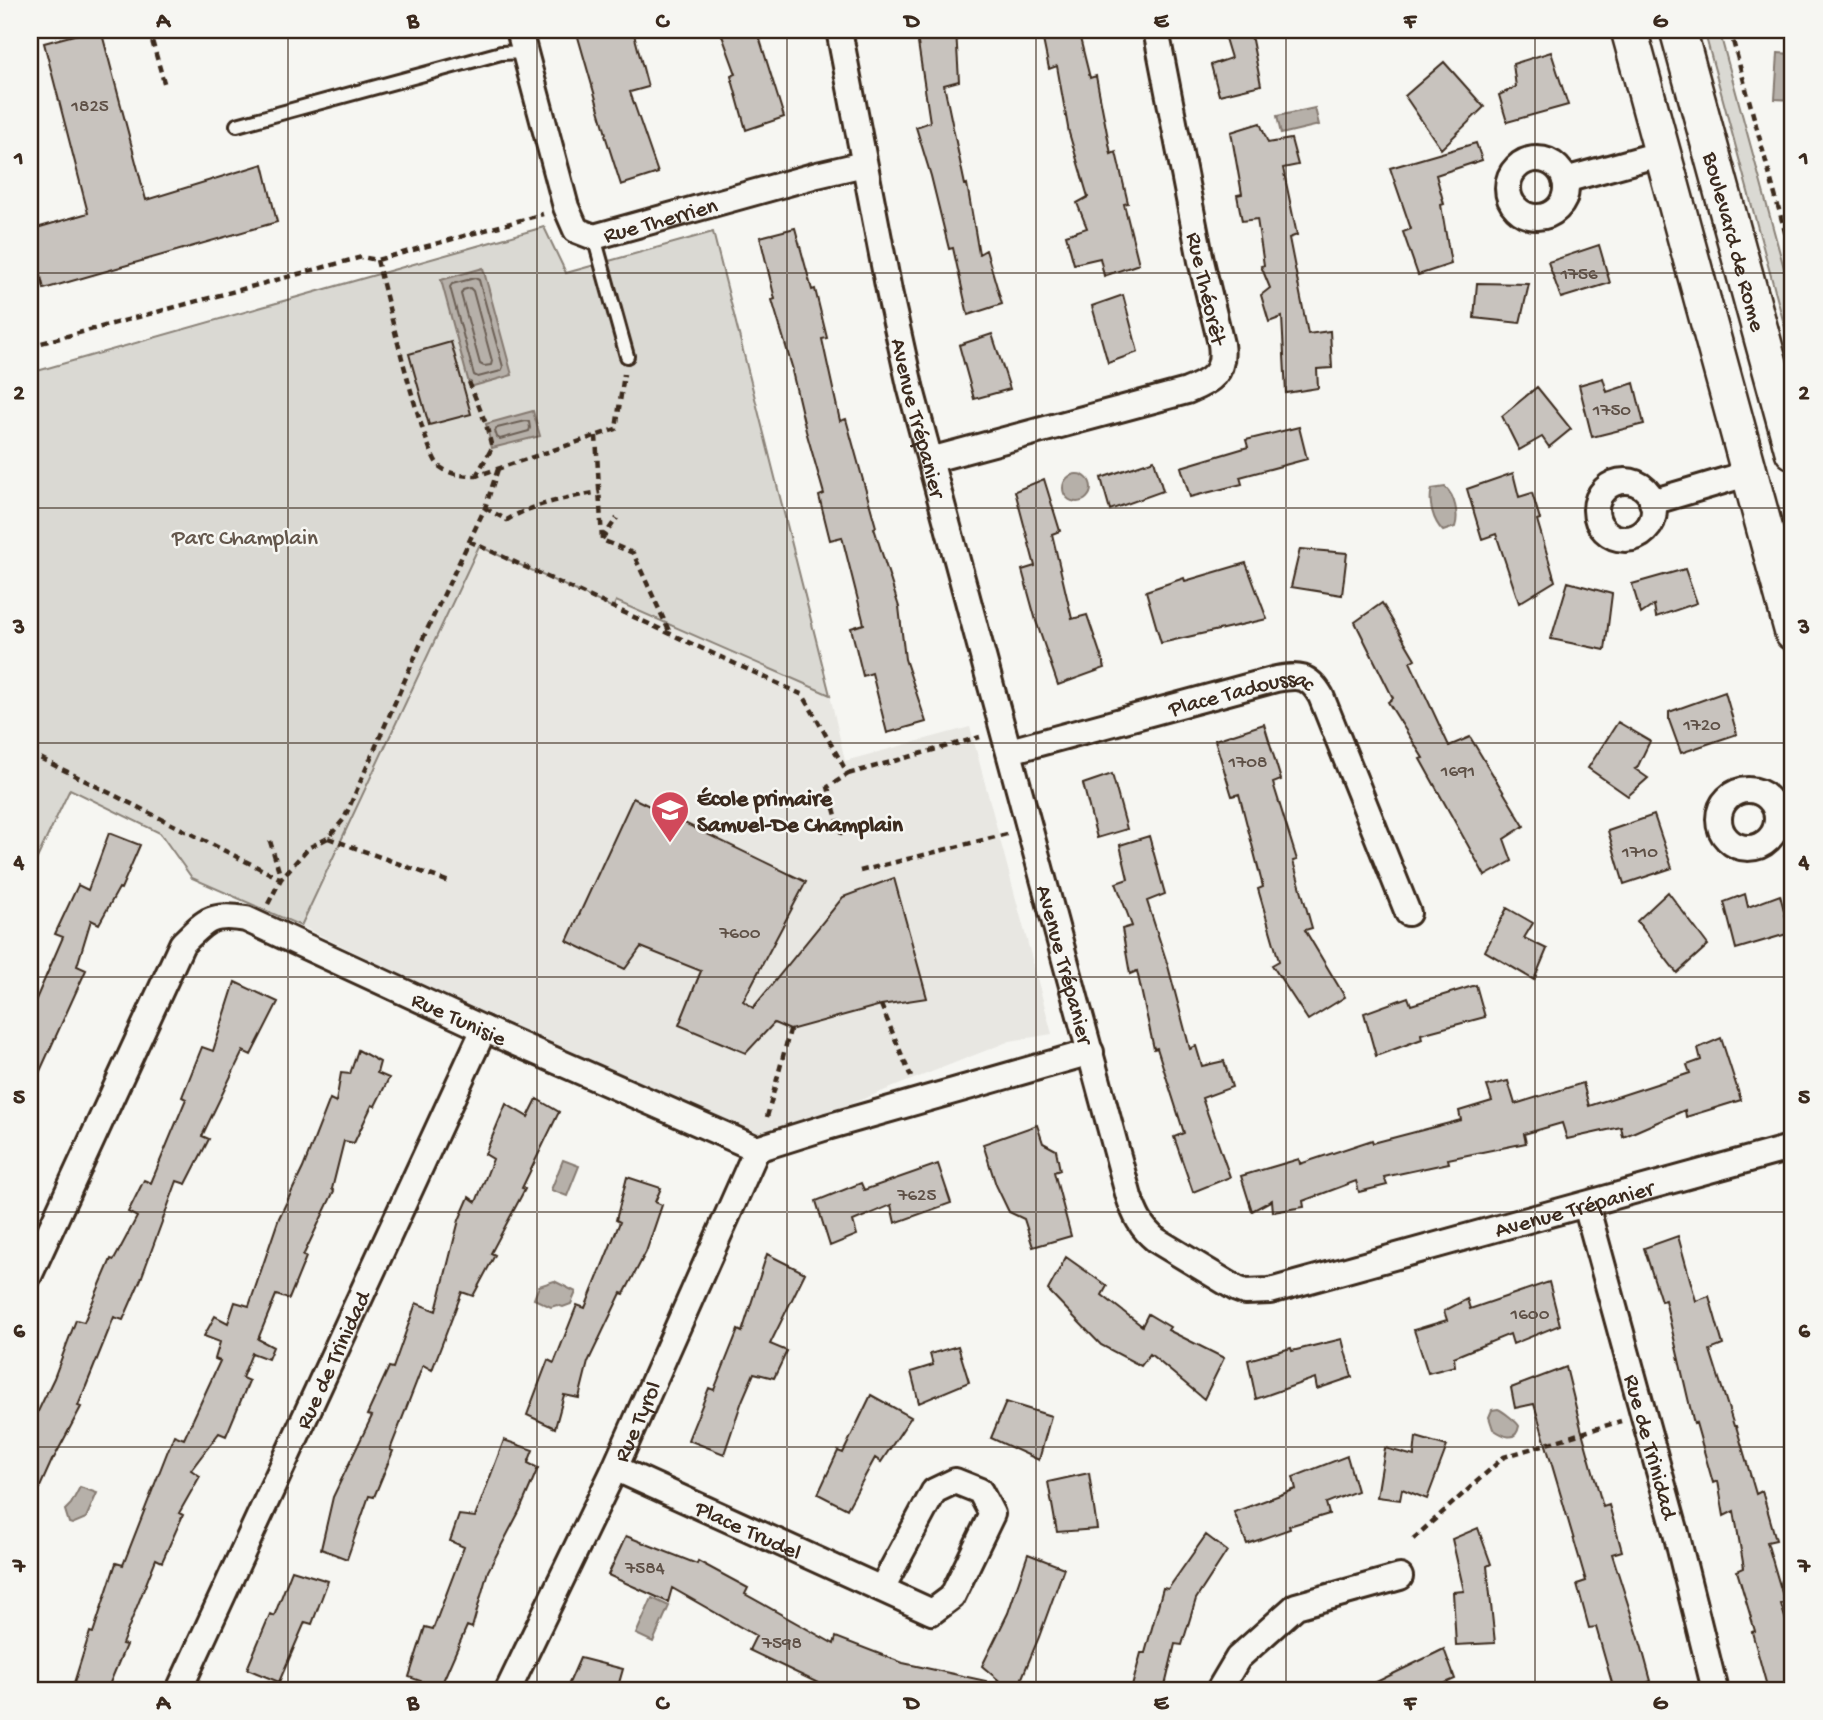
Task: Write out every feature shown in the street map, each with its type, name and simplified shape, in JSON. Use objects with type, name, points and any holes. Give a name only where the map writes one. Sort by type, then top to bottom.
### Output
[{"type":"main road","name":"Boulevard de Rome","points":[[1629,30],[1793,633]]},
{"type":"main road","name":"Boulevard de Rome","points":[[1678,30],[1793,451]]},
{"type":"street","name":"Avenue Trépanier","points":[[839,30],[898,339],[1129,1197],[1140,1224],[1156,1240],[1225,1283],[1245,1292],[1258,1293],[1285,1288],[1793,1147]]},
{"type":"street","name":"Rue Théorêt","points":[[930,460],[1187,391],[1200,386],[1220,370],[1223,358],[1221,344],[1198,250],[1156,30]]},
{"type":"street","name":"Rue Therrien","points":[[522,41],[566,207],[576,230],[594,237],[864,164]]},
{"type":"street","points":[[1565,180],[1663,153]]},
{"type":"street","points":[[1652,502],[1750,473]]},
{"type":"street","name":"Place Tadoussac","points":[[1010,751],[1276,679],[1297,676],[1307,679],[1321,696],[1408,913]]},
{"type":"street","name":"Rue Tunisie","points":[[30,1275],[182,944],[203,922],[225,915],[246,919],[484,1029],[757,1150]]},
{"type":"street","name":"Rue de Trinidad","points":[[179,1690],[484,1029]]},
{"type":"street","points":[[757,1150],[827,1127],[1091,1052]]},
{"type":"street","name":"Rue Tyrol","points":[[508,1690],[615,1468],[757,1150]]},
{"type":"street","name":"Rue de Trinidad","points":[[1586,1205],[1676,1533],[1715,1690]]},
{"type":"street","name":"Place Trudel","points":[[615,1468],[932,1612],[952,1597],[992,1514],[980,1492],[955,1481],[934,1491],[882,1588]]},
{"type":"street","points":[[1219,1690],[1238,1658],[1296,1606],[1400,1577]]},
{"type":"lane","points":[[237,125],[501,53],[522,41]]},
{"type":"lane","points":[[594,237],[627,356]]},
{"type":"path","points":[[149,30],[165,86]]},
{"type":"path","points":[[1730,30],[1793,261]]},
{"type":"path","points":[[30,346],[362,257],[377,260],[566,207]]},
{"type":"path","points":[[377,260],[425,436],[439,466],[462,477],[498,469],[615,429],[627,356]]},
{"type":"path","points":[[469,382],[486,424],[492,449],[476,475]]},
{"type":"path","points":[[596,436],[602,540]]},
{"type":"path","points":[[258,925],[281,879],[308,848],[328,838],[344,819],[425,634],[485,508],[498,469]]},
{"type":"path","points":[[485,508],[507,520],[518,513],[572,497],[600,492]]},
{"type":"path","points":[[602,540],[617,518]]},
{"type":"path","points":[[602,540],[633,553],[671,635]]},
{"type":"path","points":[[469,541],[803,695],[848,774]]},
{"type":"path","points":[[858,826],[841,833],[828,787],[848,774],[980,737]]},
{"type":"path","points":[[30,753],[281,879]]},
{"type":"path","points":[[860,871],[1007,834]]},
{"type":"path","points":[[328,838],[452,883]]},
{"type":"path","points":[[270,841],[281,879]]},
{"type":"path","points":[[881,1005],[911,1078]]},
{"type":"path","points":[[768,1117],[790,1030]]},
{"type":"path","points":[[1413,1539],[1504,1457],[1625,1420]]},
{"type":"shaded area","name":"École primaire Samuel-De Champlain","points":[[481,541],[830,695],[845,761],[970,727],[1052,1034],[1010,1041],[749,1144],[301,926]]},
{"type":"green space","points":[[1704,30],[1719,30],[1793,301],[1793,357]]},
{"type":"green space","name":"Parc Champlain","points":[[544,227],[566,273],[713,232],[830,695],[616,601],[613,608],[479,546],[301,926],[192,878],[160,833],[70,789],[30,873],[30,373]]},
{"type":"water","points":[[1778,53],[1793,54],[1793,100],[1775,99]]},
{"type":"water","points":[[1315,108],[1319,125],[1281,134],[1277,116]]},
{"type":"water","points":[[483,268],[512,375],[470,387],[441,280]]},
{"type":"water","points":[[533,411],[540,436],[492,448],[486,424]]},
{"type":"water","points":[[1077,474],[1087,478],[1091,488],[1087,498],[1077,502],[1067,498],[1063,488],[1067,478]]},
{"type":"water","points":[[1445,487],[1454,500],[1457,517],[1455,527],[1443,531],[1434,517],[1431,500],[1432,489]]},
{"type":"water","points":[[563,1160],[579,1166],[567,1196],[551,1190]]},
{"type":"water","points":[[554,1281],[576,1292],[571,1304],[551,1307],[534,1299],[539,1286]]},
{"type":"water","points":[[1498,1409],[1519,1426],[1515,1435],[1505,1436],[1493,1429],[1489,1417],[1492,1410]]},
{"type":"water","points":[[80,1487],[97,1493],[86,1518],[72,1524],[69,1523],[65,1510]]},
{"type":"water","points":[[652,1598],[669,1606],[653,1642],[636,1634]]},
{"type":"building","points":[[101,30],[146,200],[263,164],[277,222],[44,289],[30,230],[88,213],[44,43]]},
{"type":"building","points":[[576,30],[633,30],[648,87],[630,92],[658,173],[621,185]]},
{"type":"building","points":[[720,30],[757,30],[784,117],[746,130],[731,76],[736,74]]},
{"type":"building","points":[[916,30],[956,30],[959,81],[944,85],[965,185],[967,184],[979,254],[986,250],[1002,304],[968,315],[953,248],[949,249],[916,127],[930,122]]},
{"type":"building","points":[[1041,30],[1078,30],[1090,78],[1096,76],[1111,154],[1116,152],[1128,203],[1124,204],[1139,264],[1104,276],[1100,258],[1074,264],[1066,235],[1087,228],[1077,203],[1088,197],[1069,133],[1057,66],[1049,69]]},
{"type":"building","points":[[1250,30],[1261,85],[1219,95],[1211,65],[1231,58],[1224,35]]},
{"type":"building","points":[[1551,52],[1568,105],[1507,122],[1499,95],[1516,87],[1513,64]]},
{"type":"building","points":[[1444,62],[1484,107],[1441,149],[1405,96]]},
{"type":"building","points":[[1260,123],[1268,143],[1291,139],[1298,165],[1283,168],[1297,235],[1289,238],[1308,334],[1330,331],[1332,368],[1317,369],[1318,388],[1286,393],[1282,317],[1269,322],[1261,295],[1270,288],[1261,266],[1264,265],[1257,219],[1242,221],[1237,195],[1242,194],[1231,132]]},
{"type":"building","points":[[1476,143],[1482,160],[1436,175],[1444,204],[1441,205],[1451,264],[1418,275],[1403,232],[1411,229],[1390,168]]},
{"type":"building","points":[[795,228],[812,290],[815,289],[827,338],[822,339],[840,421],[846,419],[876,527],[874,528],[899,607],[905,659],[926,722],[887,733],[872,673],[863,676],[851,628],[864,624],[842,537],[830,540],[819,496],[824,494],[806,431],[793,370],[772,300],[775,299],[760,237]]},
{"type":"building","points":[[1599,245],[1610,283],[1561,298],[1548,262]]},
{"type":"building","points":[[1477,283],[1529,284],[1520,323],[1474,318]]},
{"type":"building","points":[[1123,295],[1138,352],[1108,363],[1092,306]]},
{"type":"building","points":[[992,334],[1010,389],[974,399],[959,345]]},
{"type":"building","points":[[451,342],[471,414],[429,425],[409,354]]},
{"type":"building","points":[[1603,378],[1607,392],[1634,383],[1644,424],[1592,437],[1579,385]]},
{"type":"building","points":[[1537,387],[1571,429],[1549,447],[1542,437],[1519,450],[1502,416]]},
{"type":"building","points":[[1299,427],[1307,459],[1240,477],[1242,484],[1190,497],[1181,467],[1248,447],[1246,440]]},
{"type":"building","points":[[1154,460],[1163,491],[1110,510],[1101,478]]},
{"type":"building","points":[[1513,473],[1519,497],[1532,493],[1555,581],[1519,603],[1496,534],[1482,539],[1467,489]]},
{"type":"building","points":[[1044,479],[1060,531],[1052,534],[1072,619],[1087,615],[1105,668],[1058,685],[1022,570],[1035,566],[1015,491]]},
{"type":"building","points":[[1300,549],[1347,553],[1342,595],[1291,587]]},
{"type":"building","points":[[1246,563],[1267,619],[1161,643],[1146,591],[1184,578],[1185,581]]},
{"type":"building","points":[[1685,569],[1697,603],[1656,617],[1654,605],[1641,614],[1632,584]]},
{"type":"building","points":[[1568,582],[1612,594],[1605,650],[1551,639]]},
{"type":"building","points":[[1382,603],[1415,659],[1410,662],[1449,746],[1470,737],[1524,826],[1504,839],[1512,861],[1485,876],[1420,759],[1423,758],[1388,702],[1393,698],[1355,622]]},
{"type":"building","points":[[1725,692],[1737,734],[1681,753],[1669,720],[1669,712]]},
{"type":"building","points":[[1618,722],[1650,741],[1635,769],[1648,778],[1628,796],[1588,768]]},
{"type":"building","points":[[1264,724],[1281,780],[1273,783],[1297,860],[1293,861],[1312,928],[1305,930],[1345,997],[1308,1020],[1272,965],[1279,961],[1258,889],[1263,887],[1239,794],[1232,796],[1215,740]]},
{"type":"building","points":[[1112,774],[1127,829],[1097,838],[1083,784]]},
{"type":"building","points":[[633,798],[806,882],[743,1001],[753,1008],[843,897],[894,878],[927,998],[881,1005],[790,1030],[774,1023],[746,1053],[679,1025],[701,971],[641,947],[625,969],[567,941]]},
{"type":"building","points":[[1654,815],[1672,868],[1624,884],[1608,831]]},
{"type":"building","points":[[109,833],[140,845],[121,889],[119,888],[99,924],[91,920],[77,966],[86,970],[30,1093],[30,1013],[63,937],[55,934],[78,885],[88,890]]},
{"type":"building","points":[[1149,836],[1165,894],[1147,901],[1190,1049],[1196,1046],[1202,1066],[1224,1061],[1232,1087],[1202,1098],[1230,1177],[1193,1192],[1174,1137],[1184,1133],[1157,1048],[1154,1049],[1137,971],[1130,974],[1122,929],[1132,926],[1116,883],[1128,879],[1120,845]]},
{"type":"building","points":[[1668,892],[1708,945],[1677,973],[1637,921]]},
{"type":"building","points":[[1745,894],[1748,907],[1780,895],[1790,933],[1736,949],[1724,902]]},
{"type":"building","points":[[1507,908],[1533,923],[1524,938],[1547,949],[1534,980],[1485,951]]},
{"type":"building","points":[[235,982],[278,1002],[251,1055],[243,1051],[202,1136],[209,1139],[186,1184],[177,1181],[123,1320],[114,1317],[78,1406],[81,1407],[53,1458],[30,1509],[30,1428],[54,1378],[76,1320],[84,1322],[111,1259],[114,1260],[137,1217],[128,1212],[144,1180],[151,1183],[186,1099],[182,1097],[202,1047],[213,1051]]},
{"type":"building","points":[[1476,985],[1485,1017],[1421,1034],[1422,1039],[1376,1056],[1364,1013],[1408,997],[1411,1005]]},
{"type":"building","points":[[1721,1038],[1741,1100],[1686,1117],[1685,1110],[1623,1137],[1621,1127],[1567,1139],[1562,1123],[1524,1134],[1526,1143],[1448,1159],[1449,1163],[1384,1177],[1387,1185],[1359,1192],[1356,1181],[1303,1201],[1304,1207],[1273,1212],[1272,1200],[1252,1211],[1241,1176],[1299,1159],[1300,1164],[1372,1140],[1373,1143],[1461,1120],[1459,1111],[1492,1101],[1487,1086],[1508,1081],[1515,1104],[1583,1083],[1589,1106],[1690,1073],[1687,1065],[1701,1060],[1698,1048]]},
{"type":"building","points":[[358,1050],[380,1062],[377,1073],[389,1078],[375,1106],[372,1105],[354,1143],[344,1141],[332,1189],[334,1191],[303,1256],[306,1257],[289,1299],[276,1295],[258,1339],[273,1347],[268,1359],[252,1353],[242,1378],[249,1381],[226,1436],[219,1433],[191,1470],[200,1476],[179,1513],[183,1515],[162,1562],[156,1559],[107,1690],[92,1690],[74,1683],[116,1563],[123,1565],[174,1435],[184,1439],[220,1361],[215,1359],[220,1342],[204,1336],[215,1316],[228,1323],[235,1302],[249,1306],[279,1218],[303,1168],[330,1099],[336,1102],[341,1073],[350,1074]]},
{"type":"building","points":[[537,1099],[559,1112],[522,1188],[525,1189],[491,1253],[495,1255],[473,1296],[462,1292],[432,1370],[423,1365],[390,1450],[393,1451],[374,1497],[369,1496],[347,1559],[321,1549],[333,1497],[372,1416],[367,1415],[389,1367],[393,1368],[416,1303],[436,1311],[459,1220],[469,1197],[476,1202],[493,1159],[485,1154],[506,1104],[528,1117]]},
{"type":"building","points":[[1037,1125],[1043,1143],[1056,1150],[1060,1170],[1054,1172],[1071,1236],[1033,1247],[1024,1219],[1009,1212],[996,1185],[983,1144]]},
{"type":"building","points":[[938,1164],[951,1203],[895,1223],[891,1205],[853,1221],[857,1235],[830,1246],[816,1201],[861,1183],[864,1190]]},
{"type":"building","points":[[627,1177],[661,1188],[655,1202],[662,1205],[646,1252],[624,1294],[621,1293],[588,1362],[579,1398],[564,1395],[555,1428],[527,1415],[548,1360],[554,1363],[577,1305],[585,1308],[620,1222],[616,1220]]},
{"type":"building","points":[[1678,1236],[1696,1301],[1709,1296],[1723,1345],[1710,1350],[1756,1494],[1762,1491],[1776,1540],[1767,1542],[1785,1603],[1781,1604],[1793,1645],[1793,1690],[1768,1690],[1752,1632],[1755,1631],[1737,1571],[1744,1568],[1734,1511],[1724,1516],[1718,1481],[1713,1483],[1696,1423],[1694,1424],[1665,1300],[1661,1301],[1644,1248]]},
{"type":"building","points":[[767,1254],[805,1273],[770,1344],[787,1351],[774,1378],[754,1373],[724,1454],[688,1440],[709,1388],[714,1390],[738,1330],[742,1332]]},
{"type":"building","points":[[1066,1257],[1107,1286],[1102,1295],[1142,1326],[1148,1314],[1170,1327],[1168,1330],[1224,1358],[1204,1399],[1150,1354],[1141,1366],[1101,1345],[1048,1290]]},
{"type":"building","points":[[1549,1282],[1560,1325],[1513,1344],[1510,1334],[1454,1357],[1455,1366],[1428,1373],[1414,1330],[1447,1320],[1444,1311],[1467,1299],[1470,1309]]},
{"type":"building","points":[[1342,1339],[1352,1377],[1317,1389],[1315,1378],[1256,1399],[1248,1360],[1291,1348],[1292,1351]]},
{"type":"building","points":[[958,1346],[969,1382],[919,1403],[911,1372],[933,1365],[930,1354]]},
{"type":"building","points":[[1566,1367],[1603,1507],[1609,1505],[1622,1551],[1612,1554],[1651,1681],[1631,1690],[1614,1690],[1596,1627],[1589,1628],[1577,1584],[1586,1581],[1534,1404],[1515,1408],[1511,1388]]},
{"type":"building","points":[[871,1395],[911,1417],[881,1462],[875,1458],[847,1509],[818,1494],[838,1451],[843,1453]]},
{"type":"building","points":[[1006,1402],[1051,1416],[1039,1460],[991,1438]]},
{"type":"building","points":[[1416,1437],[1447,1446],[1427,1499],[1402,1489],[1400,1500],[1377,1497],[1385,1448],[1414,1456]]},
{"type":"building","points":[[504,1440],[533,1450],[528,1463],[538,1468],[520,1510],[488,1571],[472,1628],[467,1626],[440,1688],[409,1677],[425,1627],[433,1629],[464,1547],[450,1541],[459,1515],[475,1517]]},
{"type":"building","points":[[1347,1456],[1357,1491],[1326,1503],[1329,1514],[1289,1526],[1290,1529],[1247,1544],[1234,1512],[1296,1489],[1293,1477]]},
{"type":"building","points":[[1089,1473],[1097,1529],[1057,1532],[1048,1482]]},
{"type":"building","points":[[1478,1528],[1491,1564],[1487,1566],[1495,1643],[1456,1645],[1453,1592],[1464,1591],[1452,1539]]},
{"type":"building","points":[[1206,1535],[1227,1551],[1196,1599],[1182,1645],[1175,1644],[1164,1690],[1131,1690],[1141,1653],[1145,1653],[1163,1588],[1168,1589]]},
{"type":"building","points":[[626,1536],[697,1564],[698,1561],[748,1588],[745,1594],[834,1644],[836,1637],[903,1663],[986,1681],[985,1690],[836,1690],[818,1683],[749,1650],[756,1636],[672,1588],[668,1602],[608,1575]]},
{"type":"building","points":[[1028,1554],[1064,1568],[1017,1690],[1010,1690],[982,1666],[1008,1613]]},
{"type":"building","points":[[292,1570],[328,1581],[312,1624],[305,1622],[279,1682],[247,1669],[270,1614],[274,1616]]},
{"type":"building","points":[[1444,1649],[1455,1679],[1429,1690],[1360,1690]]},
{"type":"building","points":[[580,1658],[623,1669],[617,1690],[566,1690]]},
{"type":"place","name":"École primaire Samuel-De Champlain","points":[[670,844]]}]
